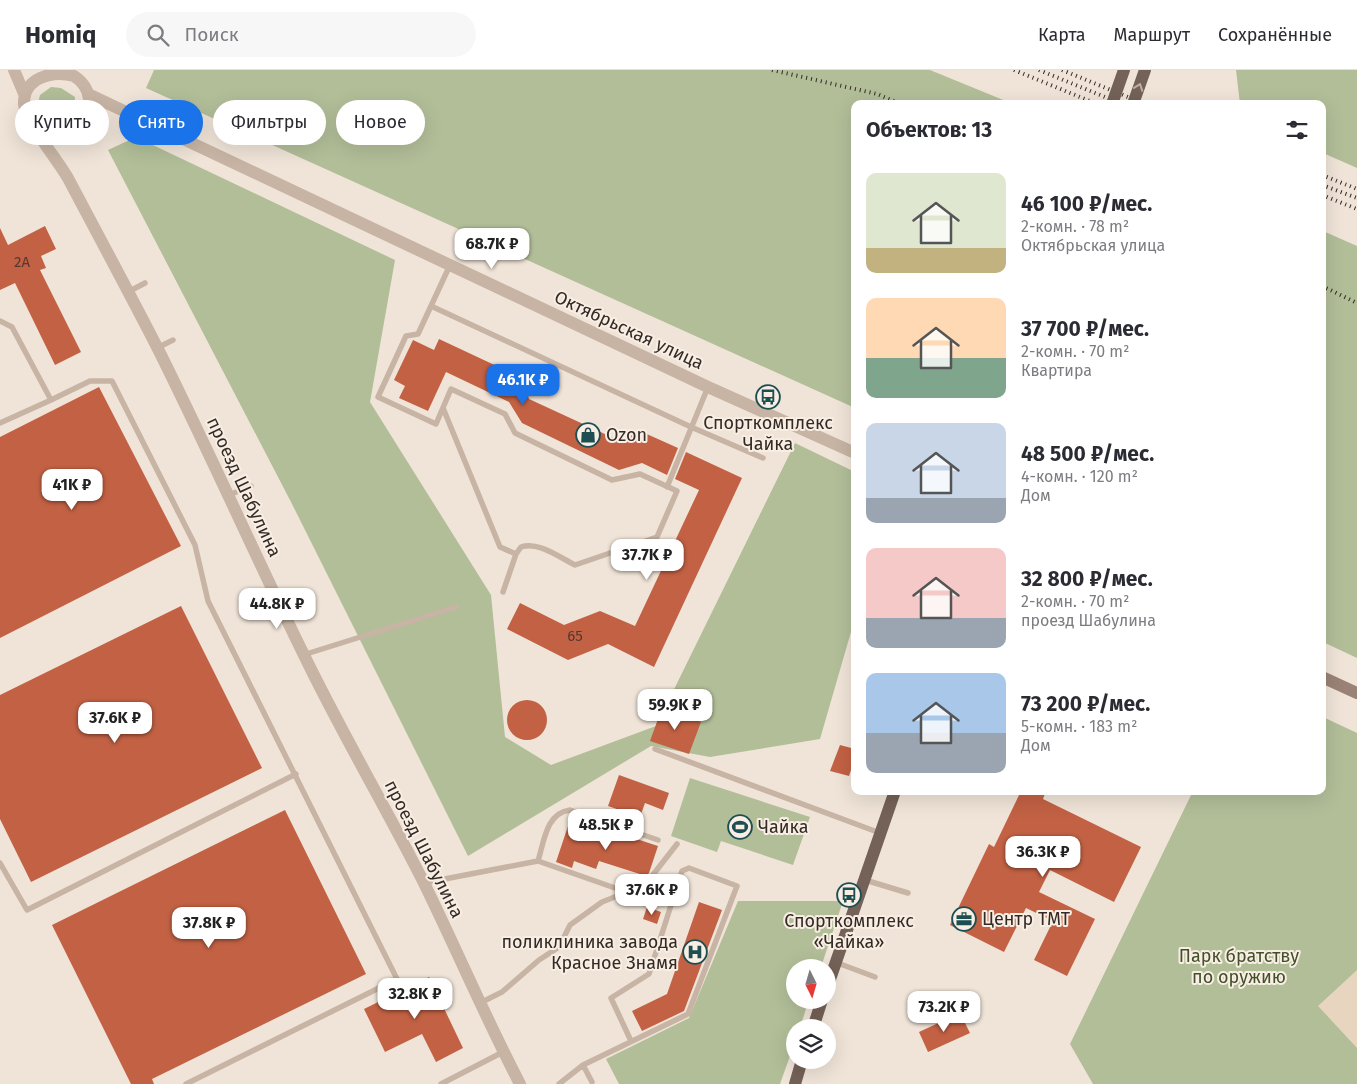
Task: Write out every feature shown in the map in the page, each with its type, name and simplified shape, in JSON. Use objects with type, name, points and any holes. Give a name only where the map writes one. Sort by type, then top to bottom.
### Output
[{"type":"main road","points":[[1113,100],[1124,70]]},
{"type":"main road","points":[[1135,100],[1146,70]]},
{"type":"main road","points":[[1326,679],[1357,693]]},
{"type":"main road","points":[[836,959],[894,795]]},
{"type":"main road","points":[[793,1084],[799,1069]]},
{"type":"street","name":"проезд Шабулина","points":[[14,70],[25,100]]},
{"type":"street","points":[[25,96],[36,72],[55,70],[76,76],[88,94],[88,100]]},
{"type":"street","name":"Октябрьская улица","points":[[88,94],[851,452]]},
{"type":"street","points":[[109,109],[118,108]]},
{"type":"street","name":"проезд Шабулина","points":[[48,145],[60,162],[158,348],[303,655],[424,883],[479,1003],[520,1084]]},
{"type":"street","points":[[59,145],[56,154],[60,162]]},
{"type":"lane","points":[[450,265],[418,334],[406,336],[378,397],[436,424],[451,389],[504,414],[515,433],[612,480],[640,474],[677,491],[657,538],[575,565],[537,546],[528,545],[521,547],[516,554],[503,592]]},
{"type":"lane","points":[[128,292],[146,284]]},
{"type":"lane","points":[[431,306],[763,458]]},
{"type":"lane","points":[[0,321],[12,327],[51,400]]},
{"type":"lane","points":[[158,348],[173,340]]},
{"type":"lane","points":[[0,423],[90,381],[112,381],[195,545],[208,601],[397,979],[186,1084]]},
{"type":"lane","points":[[667,487],[708,386]]},
{"type":"lane","points":[[443,408],[500,547],[516,554]]},
{"type":"lane","points":[[229,495],[251,486]]},
{"type":"lane","points":[[303,655],[456,607]]},
{"type":"lane","points":[[655,749],[880,833]]},
{"type":"lane","points":[[0,863],[26,910],[296,774]]},
{"type":"lane","points":[[538,861],[551,820],[560,812],[570,810],[658,840]]},
{"type":"lane","points":[[479,1003],[502,992],[539,960],[559,947],[570,925],[602,902],[645,885],[677,844]]},
{"type":"lane","points":[[424,883],[538,861],[615,888]]},
{"type":"lane","points":[[559,1084],[583,1065],[688,1014],[737,886],[689,868],[682,871],[649,974],[611,998],[631,1041]]},
{"type":"lane","points":[[865,880],[908,893]]},
{"type":"lane","points":[[836,962],[875,977]]},
{"type":"lane","points":[[441,1084],[503,1052]]},
{"type":"lane","points":[[583,1065],[592,1082]]},
{"type":"green space","points":[[154,70],[930,70],[1003,100],[851,100],[851,406],[272,145],[326,145],[326,100],[213,100],[213,118],[203,114],[203,100],[173,100],[146,88]]},
{"type":"green space","points":[[1236,70],[1357,70],[1357,168],[1326,154],[1326,100],[1240,100]]},
{"type":"green space","points":[[51,87],[61,88],[75,97],[75,100],[39,100],[40,95]]},
{"type":"green space","points":[[119,145],[153,145],[395,260],[370,402],[491,595],[505,737],[551,765],[656,726],[795,443],[851,470],[851,632],[820,739],[710,757],[651,746],[468,856],[291,502],[108,150]]},
{"type":"green space","points":[[1326,232],[1357,246],[1357,658],[1326,643]]},
{"type":"green space","name":"Парк братству по оружию","points":[[1326,718],[1357,733],[1357,1084],[1093,1084],[1070,1044],[1191,795],[1326,795]]},
{"type":"green space","name":"Чайка","points":[[690,778],[810,817],[793,865],[721,841],[717,852],[671,836]]},
{"type":"green space","points":[[738,901],[843,901],[824,959],[786,959],[786,1009],[806,1009],[803,1019],[786,1019],[786,1067],[780,1084],[619,1084],[606,1059],[689,1018]]},
{"type":"shaded area","points":[[1357,970],[1357,1048],[1318,1006]]},
{"type":"building","points":[[45,226],[56,249],[41,256],[46,268],[40,270],[81,352],[55,365],[15,283],[0,290],[0,228],[8,245]]},
{"type":"building","points":[[439,339],[522,378],[529,399],[620,441],[640,431],[678,448],[667,475],[642,463],[619,470],[522,423],[509,402],[446,372],[428,411],[399,398],[405,386],[394,380],[413,340],[434,350]]},
{"type":"building","points":[[99,387],[181,546],[0,638],[0,437]]},
{"type":"building","points":[[686,452],[742,478],[654,667],[608,644],[568,660],[507,629],[520,603],[564,625],[600,611],[635,626],[699,490],[675,479]]},
{"type":"building","points":[[181,606],[262,768],[31,882],[0,819],[0,695]]},
{"type":"building","points":[[527,700],[538,703],[544,709],[547,720],[544,731],[538,737],[527,740],[516,737],[510,731],[507,720],[510,709],[516,703]]},
{"type":"building","points":[[662,708],[701,722],[689,754],[650,741]]},
{"type":"building","points":[[840,745],[851,748],[851,770],[849,776],[830,771]]},
{"type":"building","points":[[619,775],[669,793],[663,810],[645,803],[640,817],[608,806]]},
{"type":"building","points":[[1019,795],[1044,795],[1043,799],[1141,847],[1114,902],[1050,870],[1039,892],[1095,919],[1067,976],[1034,960],[1053,921],[1026,908],[1004,952],[950,925],[989,844],[994,847]]},
{"type":"building","points":[[285,810],[366,974],[152,1079],[154,1084],[131,1084],[52,925]]},
{"type":"building","points":[[569,823],[616,839],[618,833],[658,846],[649,873],[646,876],[599,861],[596,869],[574,861],[572,868],[556,862]]},
{"type":"building","name":"поликлиника завода Красное Знамя","points":[[699,902],[722,910],[684,1011],[642,1031],[632,1011],[667,994]]},
{"type":"building","points":[[647,907],[661,912],[657,924],[643,919]]},
{"type":"building","points":[[429,977],[463,1048],[436,1062],[422,1034],[385,1052],[364,1009]]},
{"type":"building","points":[[960,1013],[970,1033],[928,1052],[919,1032]]},
{"type":"railway","points":[[772,70],[877,94],[891,100]]},
{"type":"railway","points":[[1014,70],[1087,100]]},
{"type":"railway","points":[[1039,70],[1112,100]]},
{"type":"railway","points":[[1062,70],[1135,100]]},
{"type":"railway","points":[[1326,177],[1357,189]]},
{"type":"railway","points":[[1326,186],[1357,198]]},
{"type":"railway","points":[[1326,197],[1357,209]]},
{"type":"railway","points":[[1326,288],[1357,303]]},
{"type":"place","name":"Спорткомплекс Чайка","points":[[768,397]]},
{"type":"place","name":"Ozon","points":[[588,435]]},
{"type":"place","name":"Чайка","points":[[740,827]]},
{"type":"place","name":"Спорткомплекс «Чайка»","points":[[849,895]]},
{"type":"place","name":"Центр ТМТ","points":[[964,919]]},
{"type":"place","name":"поликлиника завода Красное Знамя","points":[[695,952]]}]
